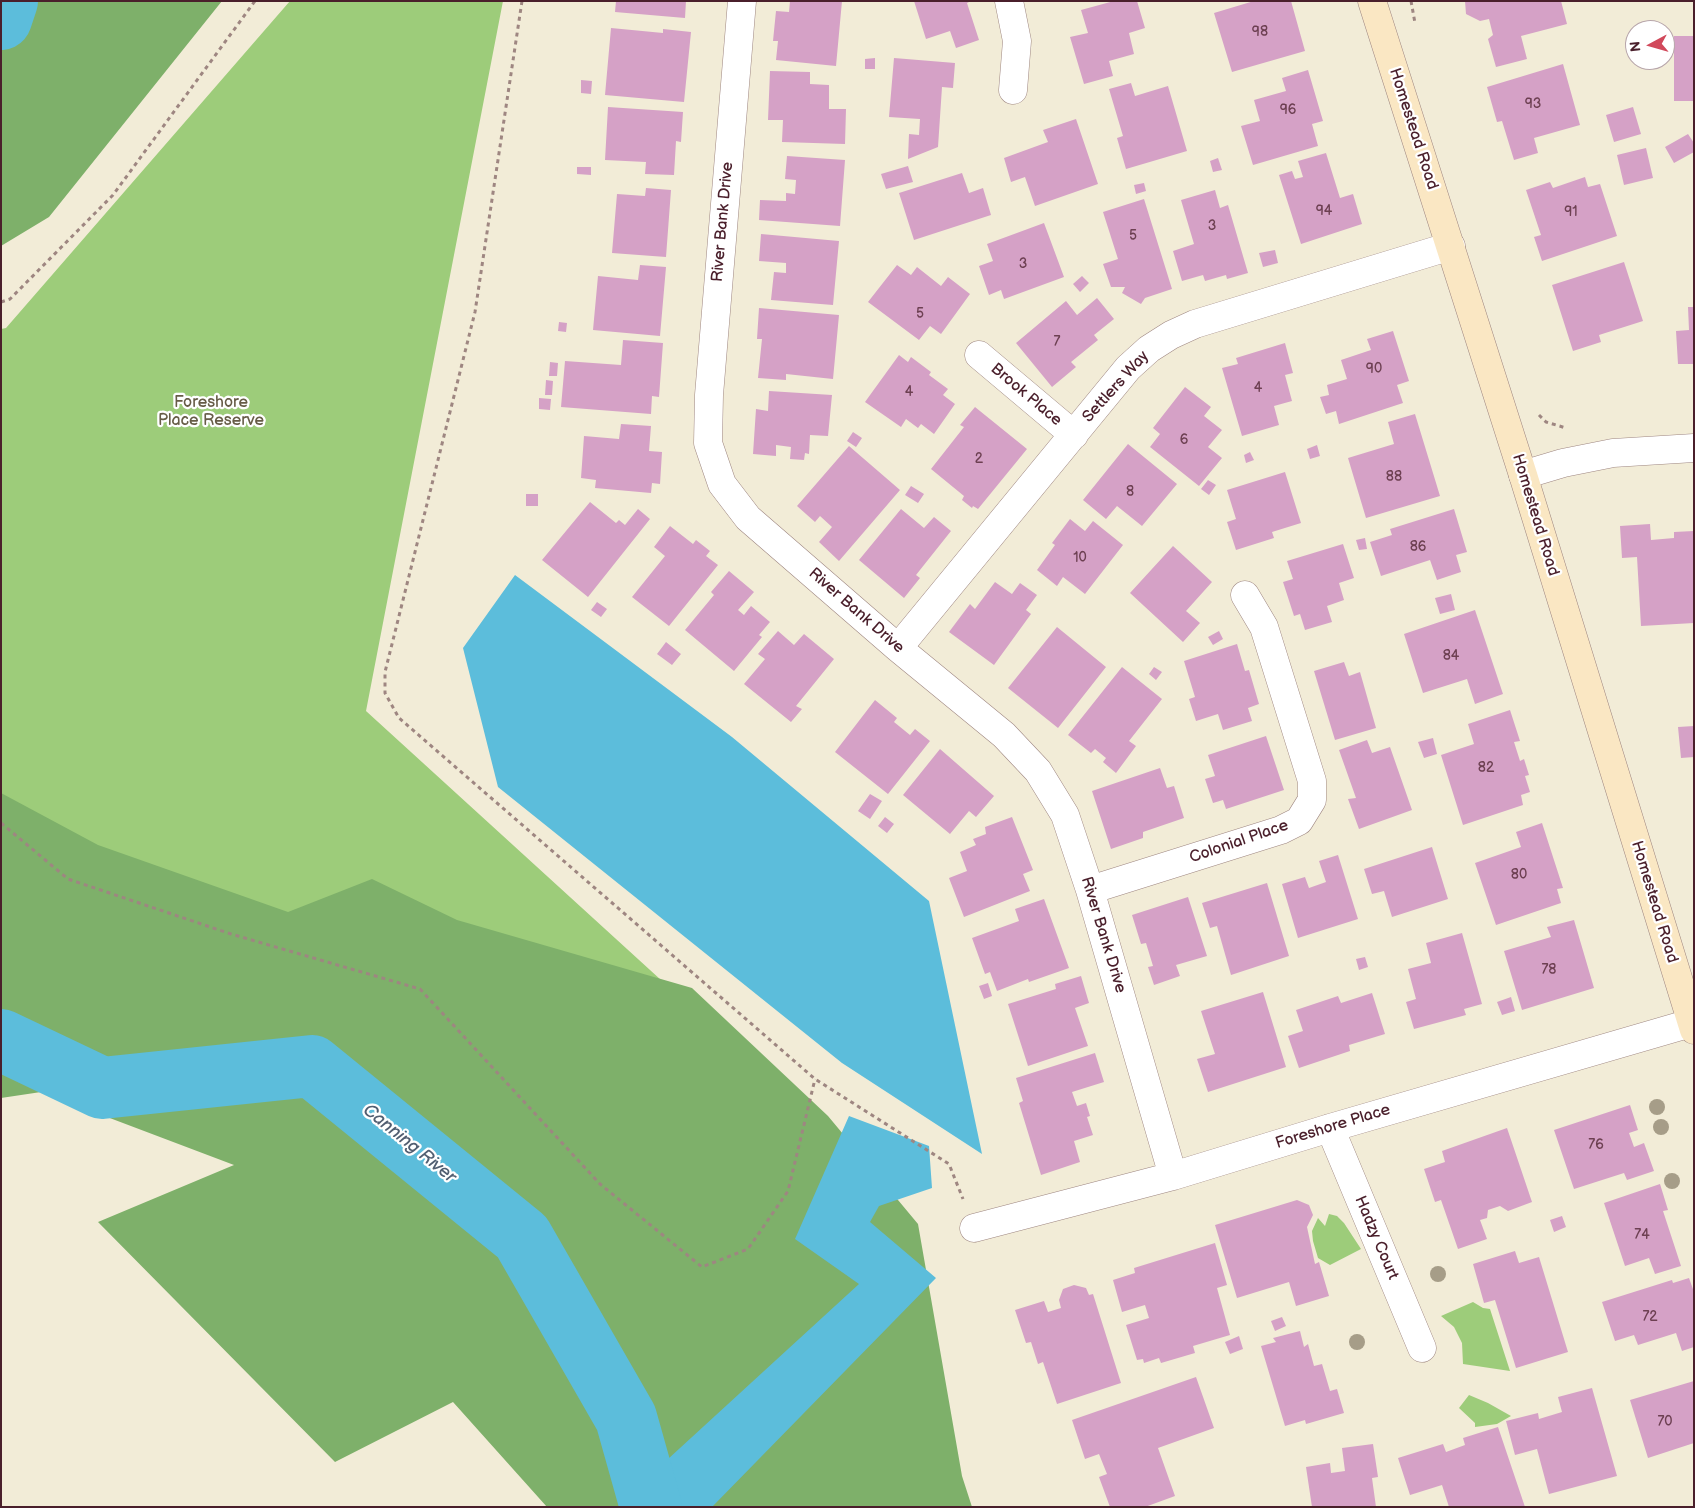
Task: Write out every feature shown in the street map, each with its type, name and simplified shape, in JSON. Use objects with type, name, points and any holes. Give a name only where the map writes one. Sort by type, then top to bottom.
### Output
[{"type":"street","name":"River Bank Drive","points":[[742,1],[709,395],[708,443],[722,484],[748,518],[898,648],[1004,735],[1038,770],[1065,815],[1090,890],[1173,1176]]},
{"type":"street","points":[[1009,1],[1017,40],[1013,90]]},
{"type":"street","name":"Homestead Road","points":[[1372,1],[1523,475],[1693,1026]]},
{"type":"street","name":"Settlers Way","points":[[898,648],[1128,368],[1149,349],[1171,335],[1196,324],[1451,246]]},
{"type":"street","name":"Brook Place","points":[[979,355],[1074,435]]},
{"type":"street","points":[[1523,475],[1563,463],[1614,453],[1694,448]]},
{"type":"street","name":"Colonial Place","points":[[1090,890],[1281,830],[1299,821],[1312,800],[1312,781],[1264,627],[1245,595]]},
{"type":"street","name":"Foreshore Place","points":[[974,1228],[1173,1176],[1330,1128],[1693,1026]]},
{"type":"street","name":"Hadzy Court","points":[[1330,1128],[1422,1348]]},
{"type":"path","points":[[1,302],[10,299],[113,195],[255,1]]},
{"type":"path","points":[[522,1],[475,312],[385,672],[385,693],[399,718],[815,1079],[949,1164],[974,1228]]},
{"type":"path","points":[[1,823],[68,879],[230,934],[420,989],[600,1184],[702,1267],[748,1249],[788,1191],[815,1079]]},
{"type":"green space","points":[[1,1],[222,1],[49,217],[1,246]]},
{"type":"green space","name":"Foreshore Place Reserve","points":[[290,1],[503,1],[366,711],[786,1094],[70,862],[1,802],[1,329],[6,328]]},
{"type":"green space","points":[[1,793],[98,845],[288,912],[372,879],[457,920],[692,988],[828,1116],[918,1224],[962,1476],[972,1507],[547,1507],[453,1402],[335,1462],[98,1222],[234,1165],[41,1092],[1,1098]]},
{"type":"green space","points":[[1329,1214],[1337,1216],[1344,1223],[1361,1249],[1330,1265],[1318,1258],[1312,1231],[1318,1218],[1325,1226]]},
{"type":"green space","points":[[1473,1302],[1483,1308],[1490,1309],[1510,1371],[1463,1364],[1462,1343],[1454,1327],[1441,1316]]},
{"type":"green space","points":[[1469,1395],[1511,1416],[1497,1424],[1475,1427],[1475,1423],[1459,1408]]},
{"type":"water","points":[[515,575],[732,737],[929,901],[982,1154],[842,1063],[498,787],[463,648]]},
{"type":"water","points":[[849,1116],[929,1146],[932,1188],[879,1206],[870,1222],[936,1278],[712,1507],[666,1507],[656,1470],[859,1284],[795,1239]]},
{"type":"building","points":[[616,1],[686,1],[685,18],[615,12]]},
{"type":"building","points":[[790,1],[842,1],[836,66],[776,60],[778,41],[773,41],[776,11],[789,12]]},
{"type":"building","points":[[914,1],[971,1],[967,3],[979,40],[956,48],[950,31],[926,39]]},
{"type":"building","points":[[1114,1],[1137,1],[1145,28],[1129,33],[1134,54],[1109,61],[1113,76],[1084,84],[1070,37],[1088,33],[1081,10]]},
{"type":"building","points":[[1254,1],[1291,1],[1305,51],[1232,72],[1214,13]]},
{"type":"building","points":[[1465,1],[1561,1],[1567,24],[1521,36],[1527,59],[1496,67],[1488,39],[1493,35],[1489,19],[1480,21],[1466,14]]},
{"type":"building","points":[[611,28],[663,33],[663,29],[691,32],[684,102],[605,95]]},
{"type":"building","points":[[1675,36],[1694,36],[1694,101],[1674,101]]},
{"type":"building","points":[[875,58],[875,69],[865,69],[865,59]]},
{"type":"building","points":[[894,58],[955,63],[953,88],[942,87],[938,147],[908,159],[909,134],[919,135],[920,119],[889,117]]},
{"type":"building","points":[[1563,64],[1580,125],[1534,138],[1538,153],[1514,160],[1502,121],[1497,122],[1487,87]]},
{"type":"building","points":[[1308,70],[1323,121],[1312,124],[1318,146],[1253,165],[1241,126],[1260,121],[1254,100],[1286,91],[1282,78]]},
{"type":"building","points":[[770,71],[810,72],[810,84],[829,85],[829,109],[846,109],[845,144],[782,142],[783,120],[768,120]]},
{"type":"building","points":[[581,80],[592,81],[591,94],[581,93]]},
{"type":"building","points":[[1131,83],[1135,96],[1168,86],[1187,151],[1126,169],[1117,138],[1123,136],[1109,89]]},
{"type":"building","points":[[608,107],[683,112],[681,142],[676,141],[674,175],[645,174],[646,162],[605,160]]},
{"type":"building","points":[[1633,107],[1641,134],[1614,142],[1606,115]]},
{"type":"building","points":[[1076,119],[1098,184],[1035,206],[1025,177],[1011,182],[1004,158],[1048,142],[1043,130]]},
{"type":"building","points":[[1688,134],[1694,143],[1694,152],[1674,163],[1665,147]]},
{"type":"building","points":[[1646,148],[1653,178],[1624,185],[1617,155]]},
{"type":"building","points":[[1326,153],[1340,198],[1353,194],[1362,224],[1301,244],[1279,175],[1292,171],[1295,179],[1303,177],[1298,161]]},
{"type":"building","points":[[787,156],[845,160],[840,226],[759,220],[760,200],[786,201],[786,193],[795,194],[796,180],[785,179]]},
{"type":"building","points":[[1218,158],[1222,170],[1213,172],[1210,161]]},
{"type":"building","points":[[908,166],[913,182],[886,189],[881,174]]},
{"type":"building","points":[[577,167],[591,167],[591,175],[577,174]]},
{"type":"building","points":[[962,173],[969,193],[983,188],[991,215],[914,240],[899,193]]},
{"type":"building","points":[[1585,177],[1588,187],[1600,184],[1617,236],[1542,261],[1534,237],[1541,235],[1526,190],[1550,182],[1553,188]]},
{"type":"building","points":[[1144,183],[1146,191],[1136,194],[1134,185]]},
{"type":"building","points":[[646,188],[671,190],[666,257],[612,253],[617,194],[645,196]]},
{"type":"building","points":[[1215,190],[1220,208],[1228,205],[1248,273],[1227,279],[1226,275],[1205,281],[1203,275],[1182,281],[1173,251],[1194,244],[1181,200]]},
{"type":"building","points":[[1144,199],[1172,289],[1145,298],[1141,304],[1122,293],[1125,287],[1111,287],[1103,264],[1118,259],[1103,212]]},
{"type":"building","points":[[1044,223],[1064,277],[1004,299],[1001,290],[989,295],[979,266],[993,261],[987,244]]},
{"type":"building","points":[[761,234],[839,241],[833,305],[771,300],[774,272],[786,273],[786,263],[759,261]]},
{"type":"building","points":[[1275,250],[1278,263],[1263,267],[1259,253]]},
{"type":"building","points":[[1624,262],[1643,321],[1599,335],[1601,342],[1573,351],[1552,285]]},
{"type":"building","points":[[640,265],[666,267],[660,336],[593,330],[598,276],[638,280]]},
{"type":"building","points":[[897,265],[911,275],[917,267],[941,286],[948,277],[970,294],[941,334],[930,326],[919,340],[868,302]]},
{"type":"building","points":[[1082,276],[1089,283],[1080,292],[1073,284]]},
{"type":"building","points":[[1097,298],[1114,319],[1094,335],[1098,340],[1071,362],[1076,367],[1052,387],[1016,343],[1066,301],[1077,315]]},
{"type":"building","points":[[1688,307],[1694,307],[1694,364],[1678,364],[1676,331],[1689,330]]},
{"type":"building","points":[[759,308],[839,315],[833,379],[786,374],[786,380],[758,378],[762,339],[757,339]]},
{"type":"building","points":[[559,322],[567,323],[566,332],[558,331]]},
{"type":"building","points":[[1393,331],[1409,381],[1397,385],[1403,403],[1339,424],[1336,411],[1326,414],[1320,397],[1329,395],[1327,385],[1347,379],[1341,360],[1371,350],[1367,339]]},
{"type":"building","points":[[623,340],[663,343],[659,397],[652,396],[651,414],[561,407],[565,361],[621,365]]},
{"type":"building","points":[[1285,343],[1293,373],[1285,375],[1292,401],[1274,406],[1279,425],[1242,436],[1222,368],[1238,364],[1236,358]]},
{"type":"building","points":[[899,355],[908,362],[911,357],[931,372],[929,375],[948,389],[943,395],[955,404],[934,434],[921,424],[918,428],[906,419],[901,427],[865,402]]},
{"type":"building","points":[[550,362],[558,363],[557,376],[549,376]]},
{"type":"building","points":[[546,380],[553,381],[552,395],[545,395]]},
{"type":"building","points":[[1185,387],[1211,407],[1204,416],[1222,430],[1208,447],[1222,458],[1199,486],[1150,447],[1160,434],[1153,428]]},
{"type":"building","points":[[769,391],[832,395],[828,436],[810,435],[809,454],[805,453],[804,460],[790,459],[791,447],[776,445],[776,456],[753,454],[756,409],[768,411]]},
{"type":"building","points":[[539,398],[551,399],[550,410],[539,409]]},
{"type":"building","points":[[975,407],[1027,449],[978,509],[973,506],[972,508],[962,500],[964,496],[931,469],[964,427],[960,425]]},
{"type":"building","points":[[1415,414],[1440,496],[1366,518],[1348,458],[1394,444],[1388,422]]},
{"type":"building","points":[[621,424],[651,426],[649,451],[662,452],[660,484],[652,483],[651,493],[595,488],[596,480],[581,478],[584,436],[619,439]]},
{"type":"building","points":[[853,432],[862,438],[856,447],[847,441]]},
{"type":"building","points":[[1128,444],[1177,484],[1142,526],[1117,506],[1106,519],[1083,500]]},
{"type":"building","points":[[1317,445],[1320,456],[1310,459],[1307,449]]},
{"type":"building","points":[[849,446],[900,490],[839,561],[819,542],[832,527],[820,516],[815,522],[797,506]]},
{"type":"building","points":[[1250,452],[1254,460],[1246,463],[1244,455]]},
{"type":"building","points":[[1285,472],[1301,523],[1272,532],[1274,538],[1236,550],[1227,522],[1236,519],[1227,490]]},
{"type":"building","points":[[1208,480],[1216,485],[1209,495],[1201,489]]},
{"type":"building","points":[[911,486],[924,494],[918,503],[905,495]]},
{"type":"building","points":[[526,494],[538,494],[538,506],[526,506]]},
{"type":"building","points":[[590,502],[616,523],[619,520],[625,525],[638,509],[650,519],[588,597],[542,560]]},
{"type":"building","points":[[901,509],[924,528],[934,517],[951,531],[916,575],[920,578],[904,598],[859,560]]},
{"type":"building","points":[[1454,509],[1467,552],[1456,555],[1461,572],[1437,580],[1430,560],[1381,576],[1370,542],[1392,535],[1390,529]]},
{"type":"building","points":[[1070,519],[1085,531],[1093,521],[1123,545],[1085,594],[1063,577],[1057,586],[1037,570],[1055,545],[1052,543]]},
{"type":"building","points":[[1650,524],[1651,540],[1674,538],[1674,532],[1694,531],[1694,623],[1641,626],[1637,557],[1622,558],[1620,526]]},
{"type":"building","points":[[670,526],[693,544],[696,540],[710,551],[706,556],[718,565],[669,626],[632,597],[665,556],[654,547]]},
{"type":"building","points":[[1365,538],[1367,549],[1359,550],[1356,540]]},
{"type":"building","points":[[1343,544],[1354,578],[1339,583],[1344,600],[1327,606],[1332,622],[1305,630],[1300,614],[1294,616],[1283,582],[1293,579],[1287,561]]},
{"type":"building","points":[[1173,546],[1212,582],[1186,611],[1200,623],[1183,642],[1130,593]]},
{"type":"building","points":[[729,571],[754,592],[738,610],[744,615],[751,606],[770,622],[759,635],[762,637],[734,671],[685,630],[714,595],[711,592]]},
{"type":"building","points":[[995,582],[1012,594],[1020,583],[1037,595],[1026,610],[1031,614],[994,665],[949,632],[970,604],[975,609]]},
{"type":"building","points":[[1451,594],[1455,610],[1440,614],[1435,598]]},
{"type":"building","points":[[597,602],[607,609],[601,617],[591,610]]},
{"type":"building","points":[[1475,610],[1503,694],[1475,704],[1467,679],[1423,693],[1404,634]]},
{"type":"building","points":[[1057,627],[1106,667],[1058,728],[1008,688]]},
{"type":"building","points":[[778,631],[794,645],[804,634],[834,659],[796,706],[802,709],[791,722],[744,684],[765,659],[758,654]]},
{"type":"building","points":[[1219,631],[1223,639],[1213,645],[1208,637]]},
{"type":"building","points":[[666,642],[681,654],[672,665],[657,654]]},
{"type":"building","points":[[1237,644],[1245,671],[1249,670],[1259,704],[1248,708],[1252,721],[1223,730],[1218,714],[1196,721],[1189,699],[1195,697],[1184,661]]},
{"type":"building","points":[[1344,662],[1349,676],[1360,672],[1376,728],[1335,740],[1314,671]]},
{"type":"building","points":[[1122,667],[1162,699],[1129,741],[1136,746],[1116,773],[1103,762],[1106,758],[1095,749],[1091,753],[1068,735]]},
{"type":"building","points":[[1154,667],[1162,672],[1156,680],[1149,674]]},
{"type":"building","points":[[875,700],[897,718],[894,722],[910,735],[915,729],[930,741],[888,794],[835,752]]},
{"type":"building","points":[[1510,710],[1520,741],[1514,742],[1520,761],[1524,759],[1529,775],[1525,776],[1530,792],[1521,795],[1523,805],[1463,825],[1441,755],[1474,744],[1468,724]]},
{"type":"building","points":[[1694,726],[1694,757],[1681,758],[1678,727]]},
{"type":"building","points":[[1266,736],[1284,790],[1226,809],[1223,800],[1213,803],[1205,779],[1215,776],[1208,755]]},
{"type":"building","points":[[1433,738],[1437,754],[1424,758],[1418,742]]},
{"type":"building","points":[[1367,740],[1372,753],[1390,747],[1412,810],[1359,829],[1348,799],[1356,798],[1339,750]]},
{"type":"building","points":[[940,749],[994,796],[976,817],[969,811],[950,834],[903,795]]},
{"type":"building","points":[[1160,768],[1167,788],[1174,786],[1184,818],[1143,832],[1143,838],[1111,849],[1092,791]]},
{"type":"building","points":[[870,794],[882,801],[870,819],[858,811]]},
{"type":"building","points":[[885,817],[894,824],[887,833],[878,826]]},
{"type":"building","points":[[1012,817],[1033,870],[1023,874],[1030,891],[964,917],[949,878],[967,871],[960,852],[976,845],[973,839],[986,834],[985,827]]},
{"type":"building","points":[[1542,823],[1563,888],[1557,889],[1561,903],[1496,925],[1475,863],[1521,847],[1516,832]]},
{"type":"building","points":[[1432,847],[1448,899],[1392,917],[1384,891],[1372,894],[1364,869]]},
{"type":"building","points":[[1338,855],[1358,919],[1298,938],[1282,884],[1305,877],[1309,888],[1326,882],[1319,861]]},
{"type":"building","points":[[1267,883],[1289,956],[1231,975],[1217,926],[1210,928],[1202,903]]},
{"type":"building","points":[[1188,897],[1207,956],[1176,965],[1180,976],[1154,985],[1148,967],[1153,966],[1146,943],[1141,944],[1132,915]]},
{"type":"building","points":[[1044,899],[1069,968],[1029,982],[1028,979],[997,991],[990,972],[985,974],[972,938],[1019,921],[1015,909]]},
{"type":"building","points":[[1574,920],[1594,988],[1522,1010],[1504,951],[1551,937],[1547,927]]},
{"type":"building","points":[[1462,933],[1482,1004],[1464,1009],[1466,1015],[1414,1029],[1406,1002],[1416,999],[1408,969],[1431,963],[1426,943]]},
{"type":"building","points":[[1365,957],[1368,967],[1359,970],[1356,959]]},
{"type":"building","points":[[1081,976],[1089,1003],[1075,1008],[1088,1046],[1028,1066],[1008,1004],[1056,989],[1055,984]]},
{"type":"building","points":[[988,983],[992,996],[984,999],[979,986]]},
{"type":"building","points":[[1263,992],[1286,1067],[1208,1092],[1197,1059],[1215,1054],[1201,1011]]},
{"type":"building","points":[[1372,993],[1385,1034],[1349,1045],[1350,1051],[1299,1068],[1288,1036],[1303,1031],[1296,1010],[1338,996],[1341,1003]]},
{"type":"building","points":[[1511,997],[1515,1011],[1502,1015],[1497,1002]]},
{"type":"building","points":[[1095,1053],[1104,1082],[1072,1092],[1077,1106],[1086,1103],[1090,1116],[1087,1117],[1093,1135],[1074,1141],[1080,1162],[1041,1175],[1019,1103],[1023,1101],[1016,1078]]},
{"type":"building","points":[[1630,1105],[1638,1130],[1629,1133],[1634,1147],[1644,1143],[1654,1171],[1627,1180],[1624,1173],[1574,1189],[1554,1130]]},
{"type":"building","points":[[1507,1128],[1532,1202],[1508,1211],[1500,1206],[1488,1210],[1487,1218],[1480,1220],[1487,1239],[1458,1249],[1441,1200],[1435,1202],[1424,1169],[1445,1162],[1442,1151]]},
{"type":"building","points":[[1660,1184],[1668,1210],[1663,1211],[1681,1266],[1655,1274],[1649,1258],[1625,1266],[1604,1203]]},
{"type":"building","points":[[1297,1200],[1309,1205],[1313,1215],[1307,1227],[1315,1264],[1319,1262],[1329,1296],[1296,1306],[1289,1282],[1237,1298],[1215,1225]]},
{"type":"building","points":[[1562,1216],[1566,1227],[1554,1232],[1550,1220]]},
{"type":"building","points":[[1215,1243],[1227,1285],[1217,1288],[1230,1335],[1193,1346],[1195,1353],[1161,1363],[1159,1358],[1144,1363],[1143,1359],[1137,1360],[1126,1325],[1149,1318],[1145,1305],[1122,1312],[1113,1280],[1135,1273],[1134,1268]]},
{"type":"building","points":[[1515,1251],[1519,1263],[1539,1257],[1568,1352],[1516,1368],[1495,1300],[1484,1303],[1473,1264]]},
{"type":"building","points":[[1689,1278],[1694,1292],[1694,1347],[1682,1351],[1676,1333],[1638,1345],[1634,1335],[1615,1341],[1602,1302],[1672,1280],[1673,1283]]},
{"type":"building","points":[[1074,1285],[1086,1288],[1089,1295],[1093,1294],[1121,1383],[1057,1404],[1043,1362],[1038,1364],[1031,1342],[1026,1343],[1015,1310],[1044,1301],[1048,1312],[1061,1308],[1059,1300],[1063,1289]]},
{"type":"building","points":[[1282,1317],[1286,1326],[1275,1331],[1271,1321]]},
{"type":"building","points":[[1300,1331],[1304,1347],[1308,1344],[1314,1366],[1322,1364],[1330,1391],[1337,1389],[1344,1413],[1306,1424],[1305,1420],[1285,1426],[1261,1346],[1276,1342],[1273,1338]]},
{"type":"building","points":[[1239,1336],[1243,1349],[1230,1354],[1225,1342]]},
{"type":"building","points":[[1196,1377],[1214,1428],[1158,1448],[1175,1496],[1145,1507],[1110,1507],[1099,1477],[1107,1474],[1099,1454],[1085,1459],[1072,1420]]},
{"type":"building","points":[[1694,1381],[1694,1443],[1648,1458],[1630,1400]]},
{"type":"building","points":[[1592,1388],[1617,1476],[1549,1494],[1537,1449],[1515,1455],[1506,1421],[1538,1413],[1539,1419],[1562,1412],[1558,1397]]},
{"type":"building","points":[[1498,1427],[1525,1507],[1449,1507],[1442,1485],[1410,1495],[1398,1458],[1443,1444],[1446,1452],[1465,1445],[1463,1438]]},
{"type":"building","points":[[1373,1444],[1378,1477],[1372,1478],[1376,1507],[1312,1507],[1306,1467],[1330,1463],[1331,1473],[1345,1471],[1342,1448]]},
{"type":"waterway","name":"Canning River","points":[[1,19],[7,1]]},
{"type":"waterway","name":"Canning River","points":[[1,1040],[102,1088],[312,1066],[522,1237],[626,1418],[651,1507]]}]
